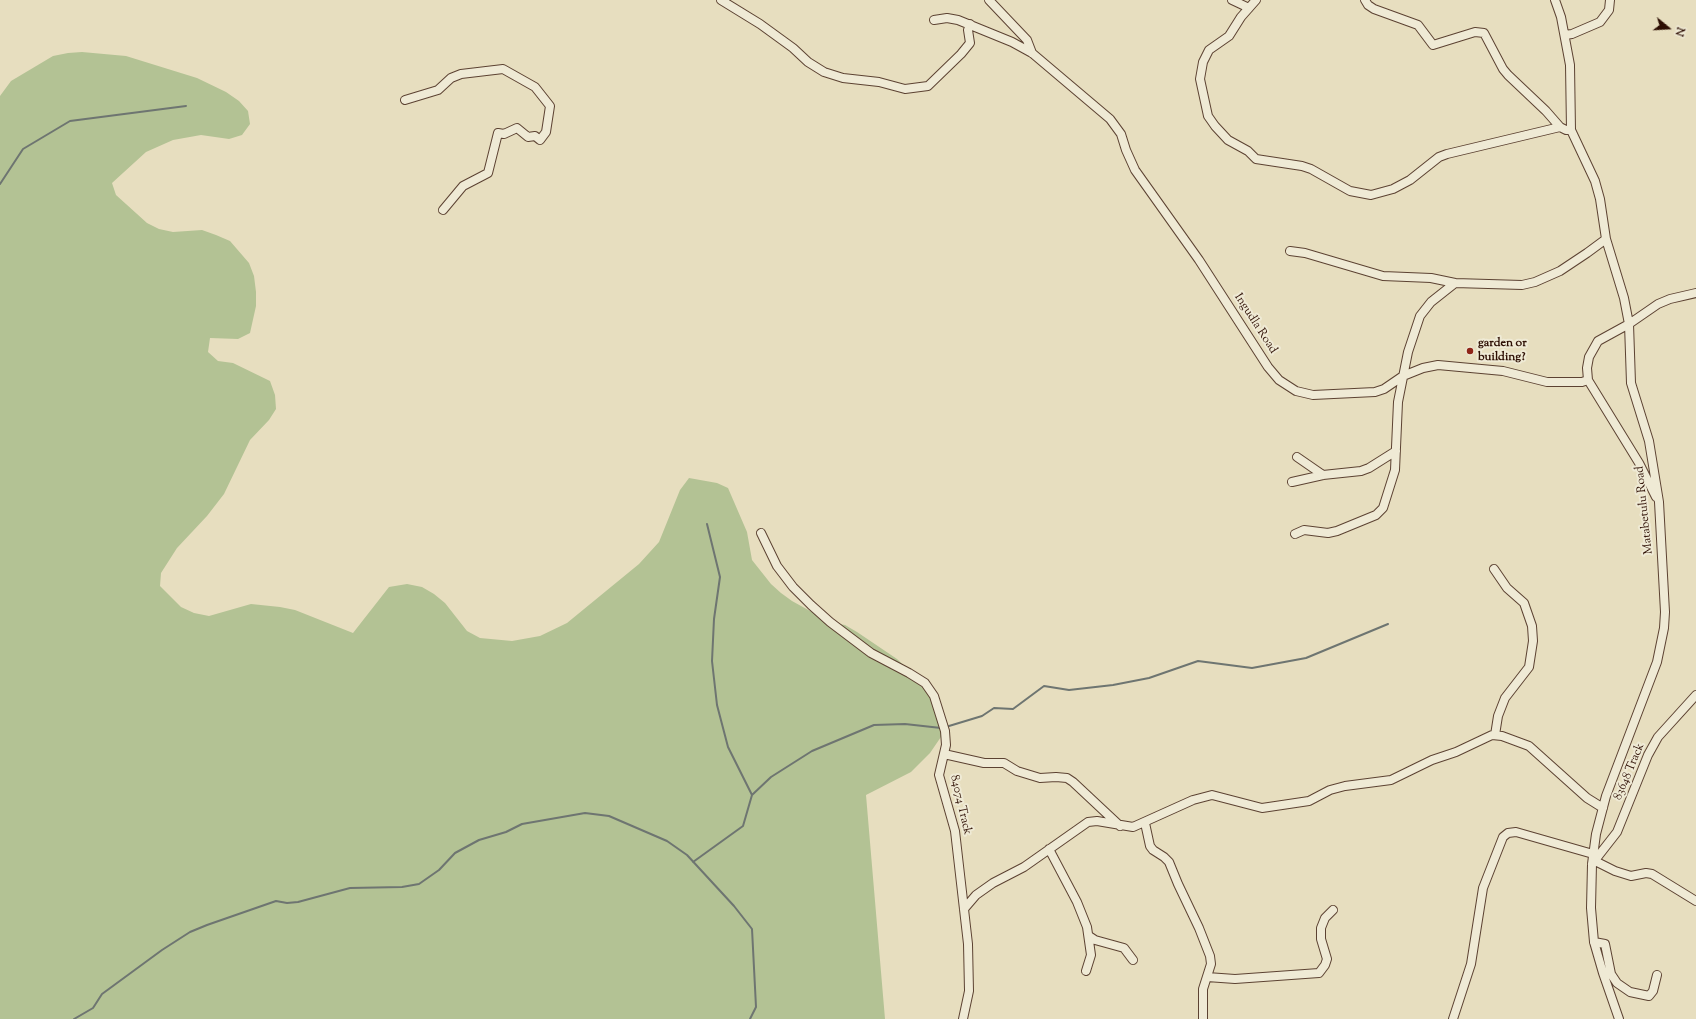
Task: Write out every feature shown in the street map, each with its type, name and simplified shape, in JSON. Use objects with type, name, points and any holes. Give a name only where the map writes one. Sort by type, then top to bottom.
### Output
[{"type":"street","points":[[721,0],[760,24],[793,48],[808,62],[824,72],[843,78],[879,82],[905,88],[928,86],[961,54],[970,43],[968,30],[970,24]]},
{"type":"street","points":[[989,0],[1027,40],[1032,53]]},
{"type":"street","points":[[1232,0],[1249,8]]},
{"type":"street","points":[[1256,0],[1241,17],[1229,36],[1209,50],[1202,62],[1200,79],[1208,116],[1228,140],[1248,151],[1256,159],[1302,166],[1311,169],[1350,191],[1371,195],[1393,188],[1410,180],[1439,158],[1447,154],[1560,127]]},
{"type":"street","points":[[1365,0],[1368,5],[1374,9],[1418,25],[1433,45],[1475,32],[1484,33],[1503,69],[1508,75],[1546,111],[1560,127],[1566,130],[1571,130]]},
{"type":"street","name":"Matabetulu Road","points":[[1555,0],[1565,35],[1571,76],[1571,130],[1595,181],[1600,199],[1606,239],[1618,276],[1629,324],[1631,383],[1649,441],[1659,502],[1665,612],[1664,628],[1657,662],[1606,796],[1593,860],[1591,908],[1594,942],[1619,1019]]},
{"type":"street","points":[[1565,35],[1572,34],[1600,22],[1609,10],[1610,0]]},
{"type":"street","name":"Ingudla Road","points":[[934,20],[951,18],[970,24],[1012,42],[1032,53],[1116,125],[1135,170],[1199,260],[1268,367],[1279,380],[1296,391],[1307,394],[1331,395],[1375,392],[1384,389],[1403,376],[1423,368],[1446,365],[1503,371],[1547,382],[1570,383],[1588,380]]},
{"type":"street","points":[[405,100],[438,90],[451,78],[461,74],[503,69],[534,87],[550,106],[546,132],[540,140],[535,136],[528,137],[517,128],[504,134],[498,133],[488,173],[463,186],[443,210]]},
{"type":"street","points":[[1290,251],[1305,253],[1383,276],[1431,278],[1455,283],[1522,285],[1535,282],[1560,271],[1588,253],[1606,239]]},
{"type":"street","points":[[1295,534],[1304,530],[1328,533],[1337,531],[1376,515],[1383,508],[1395,470],[1396,426],[1408,352],[1420,316],[1431,302],[1455,283]]},
{"type":"street","points":[[1659,502],[1588,380],[1587,368],[1589,357],[1598,341],[1670,299],[1696,293]]},
{"type":"street","points":[[1292,482],[1323,475],[1355,473],[1365,470],[1396,451]]},
{"type":"street","points":[[1297,457],[1323,475]]},
{"type":"street","name":"84074 Track","points":[[761,533],[777,566],[793,587],[815,609],[871,653],[925,683],[934,696],[945,731],[946,745],[939,775],[955,831],[968,944],[969,991],[963,1019]]},
{"type":"street","points":[[1494,569],[1508,588],[1524,603],[1532,626],[1533,641],[1529,667],[1505,698],[1498,716],[1495,735]]},
{"type":"street","name":"83648 Track","points":[[1593,860],[1617,832],[1648,756],[1658,737],[1696,695]]},
{"type":"street","points":[[964,909],[976,895],[993,883],[1024,867],[1088,822],[1097,821],[1133,827],[1145,823],[1203,796],[1220,796],[1262,808],[1309,801],[1330,790],[1345,786],[1392,780],[1432,760],[1456,752],[1482,739],[1495,735],[1525,744],[1534,749],[1587,798],[1603,808]]},
{"type":"street","points":[[944,754],[984,763],[1004,763],[1017,771],[1035,777],[1067,778],[1074,782],[1120,826]]},
{"type":"street","points":[[1145,823],[1150,846],[1167,859],[1199,928],[1211,960],[1211,967],[1203,989],[1202,1019]]},
{"type":"street","points":[[1453,1019],[1471,964],[1483,888],[1504,837],[1508,833],[1516,832],[1593,860],[1615,871],[1631,876],[1646,873],[1652,874],[1696,900]]},
{"type":"street","points":[[1049,849],[1077,902],[1089,936],[1091,954],[1086,971]]},
{"type":"street","points":[[1207,976],[1234,979],[1319,973],[1325,965],[1327,959],[1321,939],[1321,928],[1325,918],[1333,910]]},
{"type":"street","points":[[1089,936],[1095,940],[1124,948],[1133,960]]},
{"type":"street","points":[[1594,942],[1605,944],[1611,974],[1617,983],[1630,992],[1648,996],[1653,991],[1657,975]]},
{"type":"green space","points":[[82,52],[126,56],[197,78],[226,92],[239,101],[248,111],[250,124],[242,135],[229,139],[201,135],[173,140],[146,152],[112,183],[116,195],[147,223],[159,229],[173,232],[202,230],[216,235],[230,241],[249,263],[254,276],[256,292],[256,306],[250,333],[238,339],[210,338],[208,352],[218,361],[233,363],[270,381],[275,395],[276,409],[269,420],[250,440],[224,494],[207,516],[177,548],[161,573],[160,586],[181,607],[194,613],[209,616],[251,604],[280,607],[295,610],[353,633],[389,587],[407,584],[422,587],[434,594],[445,603],[467,631],[480,638],[512,641],[540,636],[567,623],[639,564],[659,542],[680,490],[689,478],[717,483],[728,488],[747,532],[752,560],[771,584],[792,601],[830,622],[845,625],[897,659],[929,689],[945,731],[930,753],[911,772],[866,795],[885,1019],[0,1019],[0,96],[11,81],[53,56]]},
{"type":"waterway","points":[[0,184],[23,149],[70,121],[186,106]]},
{"type":"waterway","points":[[707,524],[720,577],[714,619],[712,661],[717,705],[728,747],[752,795]]},
{"type":"waterway","points":[[949,726],[982,716],[994,708],[1013,709],[1044,686],[1069,690],[1113,685],[1149,678],[1198,661],[1252,668],[1306,658],[1388,624]]},
{"type":"waterway","points":[[693,862],[743,826],[752,795],[771,777],[812,751],[874,725],[905,724],[941,728]]},
{"type":"waterway","points":[[74,1019],[93,1008],[102,994],[162,950],[190,932],[207,925],[276,901],[287,903],[298,902],[350,888],[402,887],[419,884],[439,870],[455,853],[479,840],[506,832],[522,824],[585,813],[609,816],[667,841],[687,855],[734,906],[752,929],[756,1007],[750,1019]]},
{"type":"place","name":"garden or building?","points":[[1470,351]]}]
